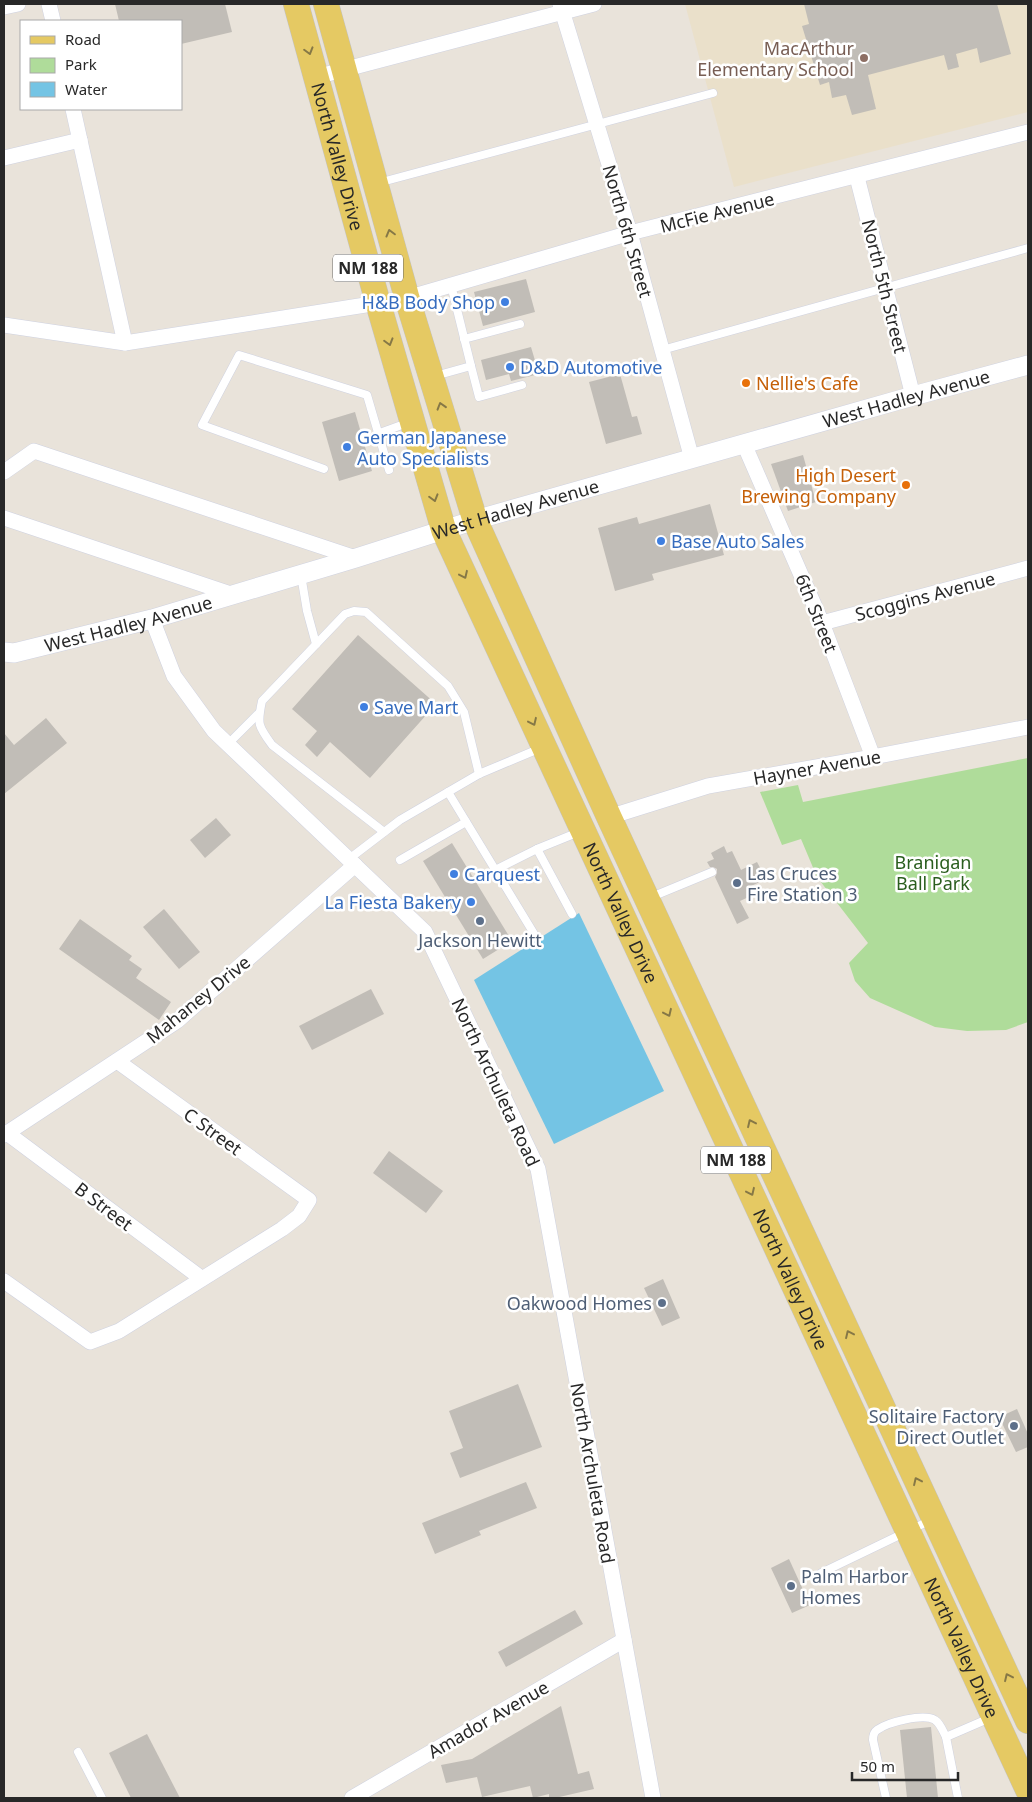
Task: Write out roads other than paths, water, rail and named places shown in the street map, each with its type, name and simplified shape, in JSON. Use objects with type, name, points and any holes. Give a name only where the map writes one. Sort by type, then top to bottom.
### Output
[{"type":"main road","name":"North Valley Drive","points":[[296,4],[378,303],[444,531],[1028,1790]]},
{"type":"main road","name":"North Valley Drive","points":[[326,4],[407,298],[475,520],[609,817],[1028,1721]]},
{"type":"street","points":[[4,7],[18,4]]},
{"type":"street","points":[[49,4],[53,20]]},
{"type":"street","points":[[316,76],[561,8],[594,4]]},
{"type":"street","name":"North 6th Street","points":[[561,8],[630,233],[692,459]]},
{"type":"street","points":[[73,110],[125,343]]},
{"type":"street","name":"McFie Avenue","points":[[4,325],[125,343],[407,298],[630,233],[1028,132]]},
{"type":"street","points":[[4,158],[80,140]]},
{"type":"street","name":"North 5th Street","points":[[857,176],[913,396]]},
{"type":"street","name":"West Hadley Avenue","points":[[4,652],[14,653],[152,619],[301,575],[475,520],[1028,365]]},
{"type":"street","name":"6th Street","points":[[744,444],[822,623],[873,757]]},
{"type":"street","points":[[4,472],[34,451],[356,558]]},
{"type":"street","points":[[4,518],[234,595]]},
{"type":"street","name":"Scoggins Avenue","points":[[822,623],[1028,568]]},
{"type":"street","name":"North Archuleta Road","points":[[152,619],[174,676],[214,731],[425,932],[538,1169],[653,1798]]},
{"type":"street","name":"Hayner Avenue","points":[[609,817],[708,786],[1028,727]]},
{"type":"street","name":"Mahaney Drive","points":[[5,1134],[177,1021],[352,862]]},
{"type":"street","name":"C Street","points":[[117,1062],[309,1200],[299,1216],[288,1225],[201,1278]]},
{"type":"street","name":"B Street","points":[[5,1134],[201,1278]]},
{"type":"street","points":[[4,1282],[90,1342],[119,1331],[201,1278]]},
{"type":"street","name":"Amador Avenue","points":[[352,1798],[624,1640]]},
{"type":"lane","points":[[376,183],[712,93]]},
{"type":"lane","points":[[662,350],[1028,248]]},
{"type":"lane","points":[[451,285],[479,397],[522,385]]},
{"type":"lane","points":[[464,339],[520,324]]},
{"type":"lane","points":[[324,469],[202,425],[239,355],[367,395],[389,470]]},
{"type":"lane","points":[[432,377],[470,366]]},
{"type":"lane","points":[[377,434],[412,421]]},
{"type":"lane","points":[[301,575],[307,611],[316,644]]},
{"type":"lane","points":[[384,832],[272,745],[259,728],[259,713],[262,701],[345,614],[354,611],[366,612],[448,686],[464,712],[479,774]]},
{"type":"lane","points":[[228,744],[259,713]]},
{"type":"lane","points":[[352,862],[384,832],[400,820],[479,774],[544,747]]},
{"type":"lane","points":[[448,792],[536,937]]},
{"type":"lane","points":[[400,860],[466,822]]},
{"type":"lane","points":[[495,870],[537,849],[583,830]]},
{"type":"lane","points":[[537,849],[572,914]]},
{"type":"lane","points":[[647,899],[712,872]]},
{"type":"lane","points":[[821,1573],[935,1518]]},
{"type":"lane","points":[[946,1737],[994,1716]]},
{"type":"lane","points":[[886,1798],[873,1735],[877,1730],[903,1720],[928,1718],[934,1719],[938,1723],[946,1737],[958,1798]]},
{"type":"lane","points":[[78,1752],[102,1798]]},
{"type":"water","points":[[579,913],[664,1091],[554,1144],[474,980]]},
{"type":"place","name":"MacArthur Elementary School","points":[[864,58]]},
{"type":"place","name":"H&B Body Shop","points":[[505,302]]},
{"type":"place","name":"D&D Automotive","points":[[510,367]]},
{"type":"place","name":"Nellie's Cafe","points":[[746,383]]},
{"type":"place","name":"German Japanese Auto Specialists","points":[[347,447]]},
{"type":"place","name":"High Desert Brewing Company","points":[[906,485]]},
{"type":"place","name":"Base Auto Sales","points":[[661,541]]},
{"type":"place","name":"Save Mart","points":[[364,707]]},
{"type":"place","name":"Carquest","points":[[454,874]]},
{"type":"place","name":"Las Cruces Fire Station 3","points":[[737,883]]},
{"type":"place","name":"La Fiesta Bakery","points":[[471,902]]},
{"type":"place","name":"Jackson Hewitt","points":[[480,921]]},
{"type":"place","name":"Oakwood Homes","points":[[662,1303]]},
{"type":"place","name":"Solitaire Factory Direct Outlet","points":[[1014,1426]]},
{"type":"place","name":"Palm Harbor Homes","points":[[791,1586]]},
{"type":"park label","name":"Branigan Ball Park","points":[[933,872]]}]
